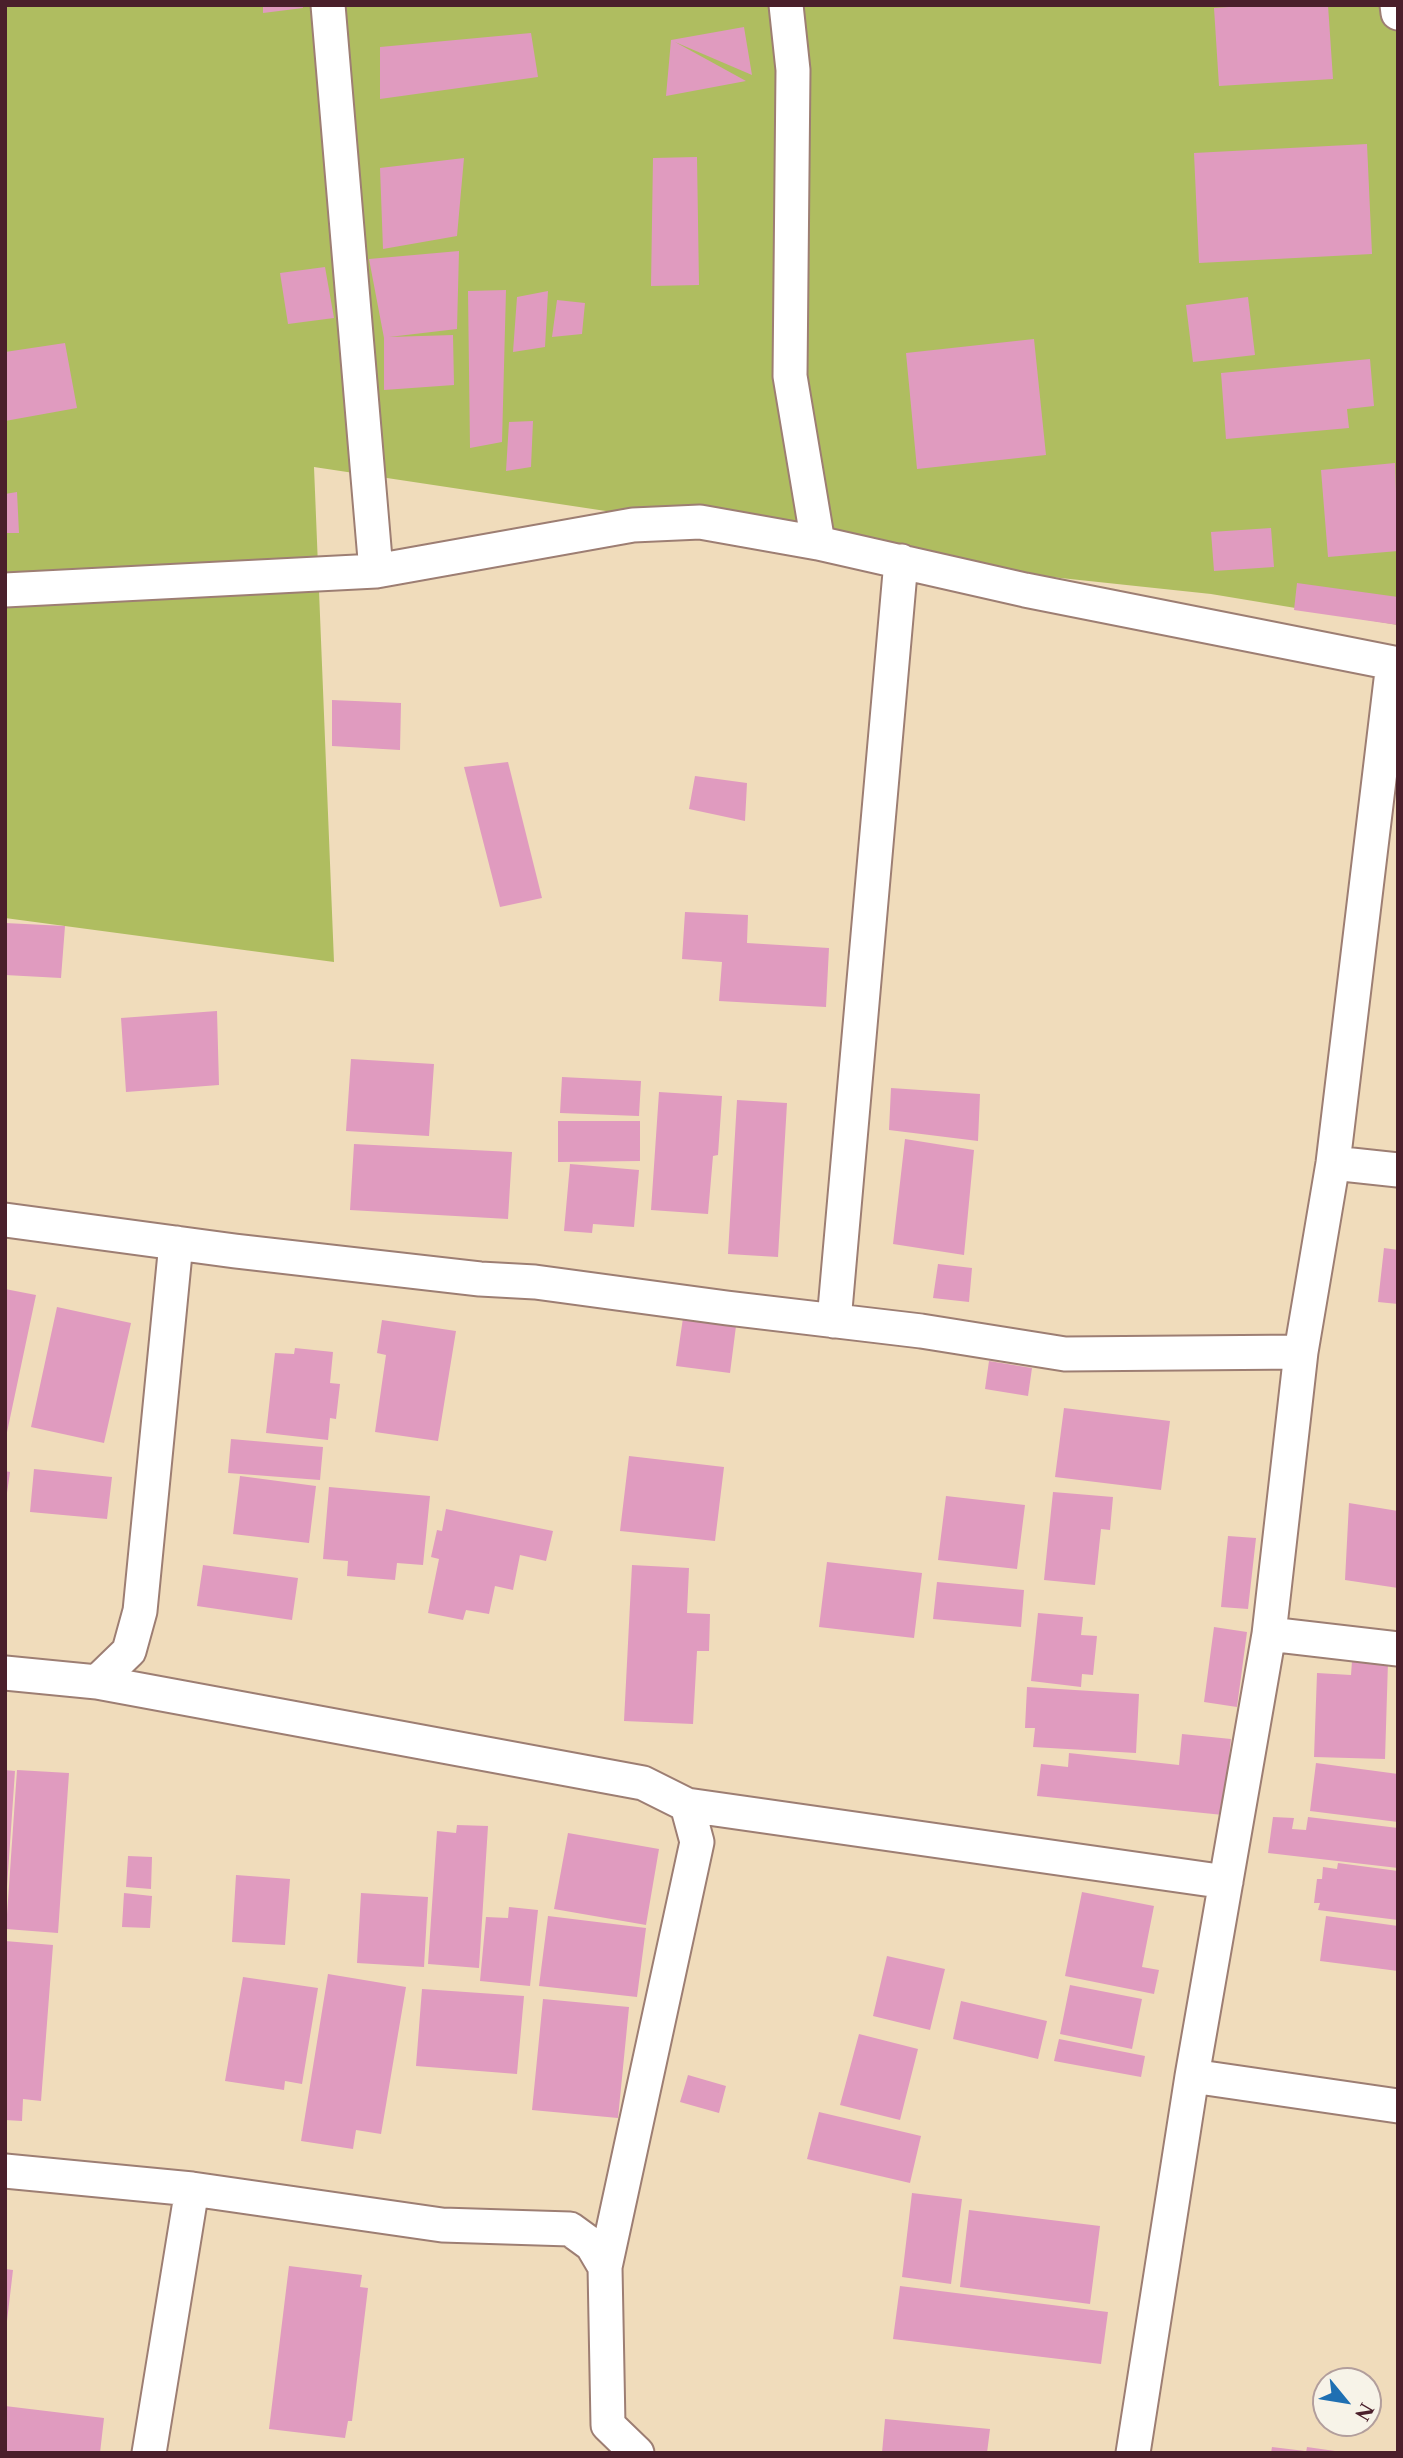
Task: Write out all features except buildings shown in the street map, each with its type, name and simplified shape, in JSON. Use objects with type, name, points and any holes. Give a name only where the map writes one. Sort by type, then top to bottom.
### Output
[{"type":"street","points":[[328,5],[376,571]]},
{"type":"street","points":[[786,5],[793,70],[790,376],[818,543]]},
{"type":"street","points":[[1397,5],[1398,13]]},
{"type":"street","points":[[5,590],[376,571],[633,525],[700,522],[818,543],[1025,590],[1395,664],[1333,1163],[1301,1352],[1269,1634],[1192,2076],[1133,2453]]},
{"type":"street","points":[[834,1321],[901,561]]},
{"type":"street","points":[[1333,1163],[1398,1170]]},
{"type":"street","points":[[5,1220],[480,1279],[535,1282],[921,1331],[1065,1354],[1301,1352]]},
{"type":"street","points":[[97,1682],[129,1651],[140,1611],[176,1243]]},
{"type":"street","points":[[1269,1634],[1398,1649]]},
{"type":"street","points":[[5,1673],[97,1682],[643,1783],[687,1805],[1226,1882]]},
{"type":"street","points":[[637,2453],[606,2439],[605,2267],[697,1842],[687,1805]]},
{"type":"street","points":[[1192,2076],[1398,2106]]},
{"type":"street","points":[[5,2171],[192,2189],[442,2225],[570,2230],[592,2245],[605,2267]]},
{"type":"street","points":[[149,2453],[192,2189]]},
{"type":"green space","points":[[5,5],[1398,5],[1398,625],[1211,594],[901,561],[818,543],[314,467],[334,962],[5,918]]}]
